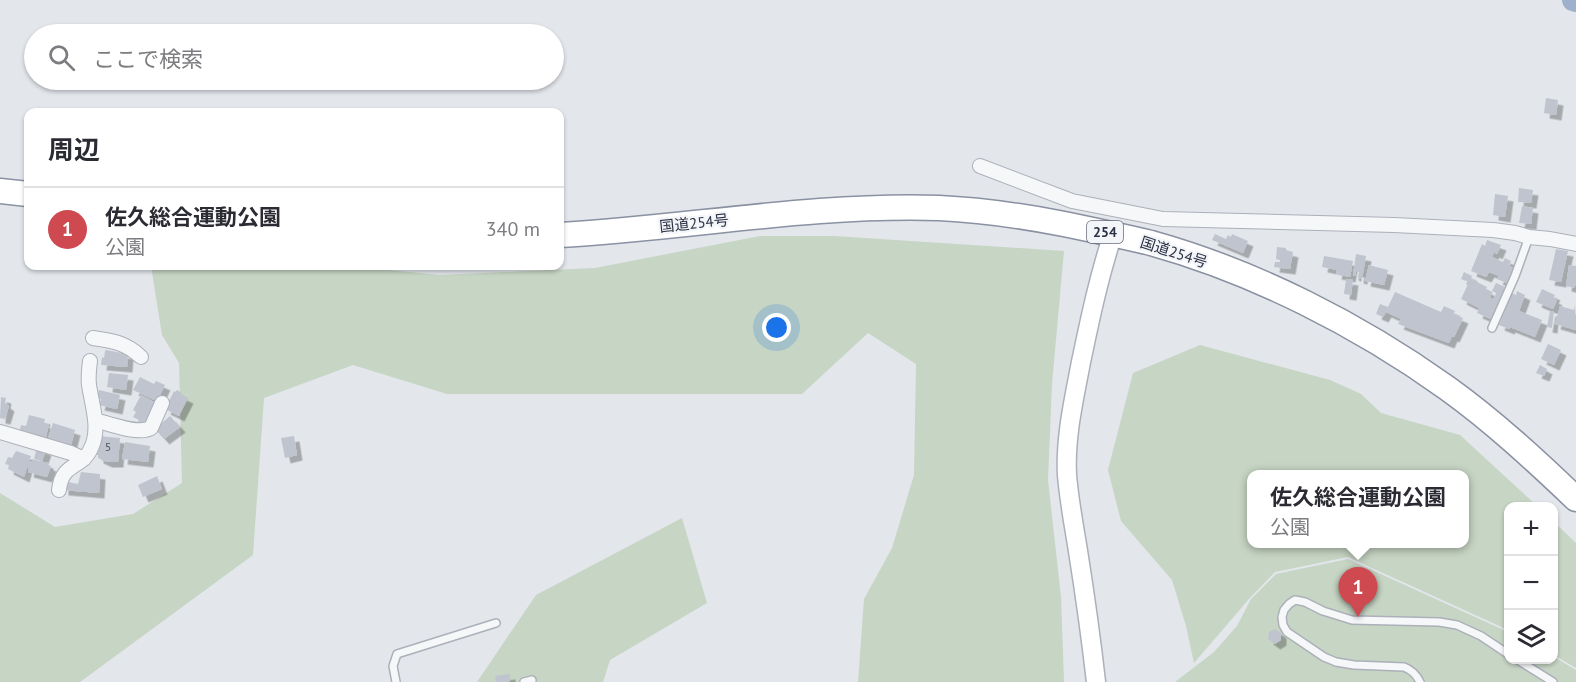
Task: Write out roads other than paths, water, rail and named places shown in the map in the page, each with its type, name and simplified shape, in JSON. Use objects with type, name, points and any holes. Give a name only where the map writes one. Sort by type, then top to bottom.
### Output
[{"type":"highway","points":[[0,191],[24,194]]},
{"type":"highway","name":"国道254号","points":[[564,236],[805,211],[940,208],[1009,215],[1113,234],[1152,244],[1260,283],[1387,348],[1473,408],[1524,450],[1576,499]]},
{"type":"street","points":[[980,166],[1072,201],[1149,218],[1493,230],[1576,244]]},
{"type":"street","points":[[1096,682],[1092,638],[1071,509],[1067,474],[1068,438],[1092,307],[1113,234]]},
{"type":"street","points":[[93,338],[120,343],[131,348],[141,357]]},
{"type":"street","points":[[59,490],[60,479],[64,472],[84,459],[92,447],[95,420],[89,382],[90,361]]},
{"type":"street","points":[[95,420],[146,431],[151,428],[162,403]]},
{"type":"street","points":[[0,432],[84,459]]},
{"type":"lane","points":[[1492,328],[1529,237]]},
{"type":"lane","points":[[1420,682],[1417,675],[1404,667],[1354,665],[1324,657],[1287,632],[1283,625],[1284,610],[1295,600],[1352,620],[1439,622],[1457,625],[1481,636],[1504,651]]},
{"type":"lane","points":[[396,682],[393,666],[397,654],[496,623]]},
{"type":"lane","points":[[1524,664],[1553,682]]},
{"type":"place","name":"佐久総合運動公園","points":[[1358,617]]}]
